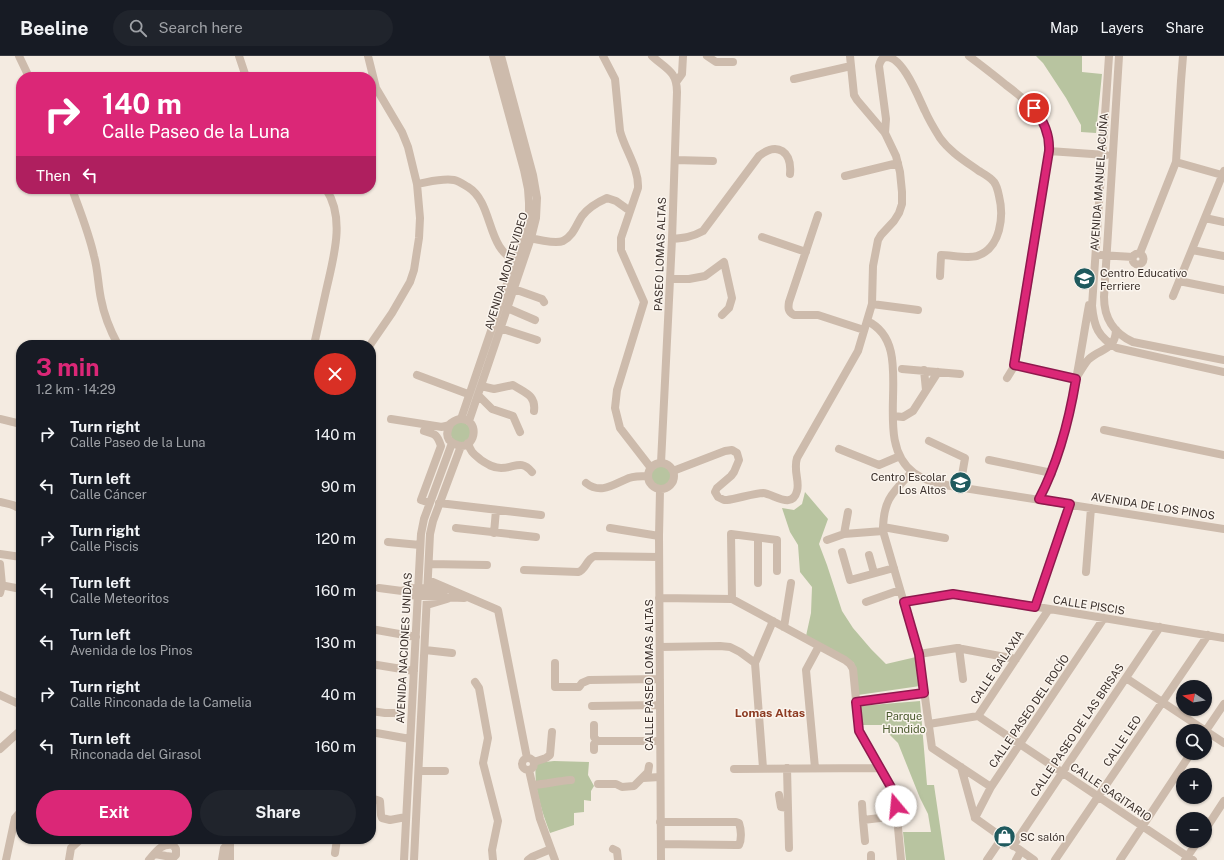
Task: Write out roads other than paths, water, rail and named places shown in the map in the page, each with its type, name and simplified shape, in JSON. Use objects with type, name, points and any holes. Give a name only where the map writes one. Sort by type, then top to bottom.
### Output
[{"type":"street","points":[[19,56],[27,72]]},
{"type":"street","points":[[239,56],[244,72]]},
{"type":"street","points":[[368,56],[370,72]]},
{"type":"street","name":"AVENIDA MONTEVIDEO","points":[[493,56],[510,103]]},
{"type":"street","name":"AVENIDA MONTEVIDEO","points":[[461,419],[468,394],[527,238],[536,223],[537,206],[510,103],[501,56]]},
{"type":"street","points":[[603,56],[615,79],[620,131],[637,174],[638,188],[620,244],[621,250],[644,304],[617,390],[615,408],[620,428],[651,468]]},
{"type":"street","points":[[652,56],[673,74],[677,81]]},
{"type":"street","name":"PASEO LOMAS ALTAS","points":[[661,463],[672,239],[677,81],[682,74],[683,56]]},
{"type":"street","points":[[707,56],[716,62],[733,62]]},
{"type":"street","points":[[673,471],[725,451],[732,450],[738,453],[739,460],[731,476],[716,488],[718,497],[727,500],[762,493],[782,500],[794,498],[798,489],[795,467],[797,458],[856,356],[872,304],[873,266],[878,240],[899,213],[902,204],[902,192],[898,163],[886,133],[854,95],[850,56]]},
{"type":"street","points":[[969,56],[1034,108],[1046,126],[1049,143],[1049,151],[1014,365],[1007,378]]},
{"type":"street","name":"AVENIDA MANUEL ACUÑA","points":[[1090,319],[1096,255],[1109,56]]},
{"type":"street","name":"AVENIDA MANUEL ACUÑA","points":[[1116,330],[1110,323],[1107,316],[1104,306],[1104,297],[1118,56]]},
{"type":"street","points":[[1096,255],[1136,255],[1176,162],[1184,56]]},
{"type":"street","points":[[886,133],[886,119],[879,66],[881,60],[888,57],[894,58],[911,79],[926,113],[945,144],[954,153],[994,182],[996,186],[1001,206],[1001,217],[998,234],[992,246],[986,252],[977,256],[941,254],[940,276]]},
{"type":"street","points":[[794,79],[851,66]]},
{"type":"street","points":[[373,340],[403,296],[410,282],[414,270],[420,227],[417,184],[408,147],[402,132],[376,94]]},
{"type":"street","points":[[672,239],[688,238],[703,231],[759,156],[765,152],[777,149],[783,151],[790,160],[790,174]]},
{"type":"street","points":[[1049,151],[1112,156]]},
{"type":"street","points":[[675,160],[713,161]]},
{"type":"street","points":[[1173,296],[1223,173],[1176,162]]},
{"type":"street","points":[[845,176],[898,163]]},
{"type":"street","points":[[417,184],[453,180],[472,190],[480,198],[500,248],[507,256],[518,262]]},
{"type":"street","points":[[74,194],[89,235],[97,269],[100,298],[109,327],[116,340]]},
{"type":"street","points":[[315,340],[332,263],[336,234],[336,217],[334,206],[328,194]]},
{"type":"street","points":[[527,238],[562,241],[573,232],[585,212],[607,198],[616,201],[630,211]]},
{"type":"street","points":[[818,215],[789,302],[789,310],[791,314],[794,315],[818,315],[864,330]]},
{"type":"street","points":[[1205,218],[1224,222]]},
{"type":"street","points":[[762,237],[806,252]]},
{"type":"street","points":[[1192,250],[1224,256]]},
{"type":"street","name":"AVENIDA MONTEVIDEO","points":[[469,422],[514,289],[518,262]]},
{"type":"street","points":[[670,279],[689,279],[705,276],[724,262],[732,298],[729,308],[722,315]]},
{"type":"street","points":[[1179,281],[1224,290]]},
{"type":"street","points":[[514,289],[542,299],[544,302]]},
{"type":"street","points":[[872,304],[918,310]]},
{"type":"street","points":[[507,308],[535,320]]},
{"type":"street","points":[[1090,319],[1107,316]]},
{"type":"street","points":[[1090,319],[1095,325],[1099,334],[1111,345],[1124,350],[1224,372]]},
{"type":"street","points":[[1039,499],[1052,474],[1063,441],[1070,415],[1076,379],[1090,319]]},
{"type":"street","name":"AVENIDA DE LOS PINOS","points":[[867,321],[874,324],[881,332],[887,341],[890,350],[892,362],[893,432],[896,446],[900,456],[912,472],[922,478],[933,482],[960,487],[1224,529]]},
{"type":"street","points":[[500,328],[537,340]]},
{"type":"street","points":[[1076,379],[1090,358],[1111,345],[1116,337],[1116,330]]},
{"type":"street","points":[[1116,330],[1124,338],[1133,342],[1224,360]]},
{"type":"street","points":[[1014,365],[1076,379]]},
{"type":"street","points":[[902,369],[960,374]]},
{"type":"street","points":[[924,370],[926,390]]},
{"type":"street","points":[[893,416],[903,417],[913,411],[938,372]]},
{"type":"street","points":[[417,375],[468,394]]},
{"type":"street","points":[[481,386],[494,389],[513,385],[532,398],[535,403],[534,411]]},
{"type":"street","points":[[478,395],[492,409],[513,416],[520,432]]},
{"type":"street","points":[[0,419],[16,423]]},
{"type":"street","points":[[391,419],[448,429]]},
{"type":"street","points":[[438,438],[448,429],[454,420],[461,419],[472,425],[474,433],[472,440],[465,445]]},
{"type":"street","points":[[448,429],[452,443],[465,445],[471,452],[487,464],[501,468],[523,464],[532,472]]},
{"type":"street","points":[[1104,430],[1224,455]]},
{"type":"street","points":[[424,431],[434,434],[438,438],[440,446],[421,500],[430,503]]},
{"type":"street","points":[[929,441],[965,458],[960,487]]},
{"type":"street","name":"AVENIDA NACIONES UNIDAS","points":[[404,860],[422,526],[452,443]]},
{"type":"street","name":"AVENIDA NACIONES UNIDAS","points":[[414,860],[431,527],[439,503],[465,445]]},
{"type":"street","points":[[840,449],[879,465],[900,456]]},
{"type":"street","points":[[989,460],[1052,474]]},
{"type":"street","points":[[661,463],[668,465],[673,471],[674,476],[672,484],[665,489],[660,490],[653,487],[648,480],[648,476],[651,468],[661,463]]},
{"type":"street","points":[[912,472],[890,495],[883,512],[883,529],[919,654],[932,748],[991,787]]},
{"type":"street","points":[[586,483],[595,489],[608,488],[630,478],[648,476]]},
{"type":"street","name":"CALLE PASEO LOMAS ALTAS","points":[[660,490],[661,860]]},
{"type":"street","points":[[0,502],[16,506]]},
{"type":"street","points":[[439,503],[541,515]]},
{"type":"street","points":[[1035,607],[1070,504]]},
{"type":"street","points":[[1086,572],[1091,508]]},
{"type":"street","points":[[494,533],[496,510]]},
{"type":"street","points":[[844,534],[848,512]]},
{"type":"street","points":[[456,528],[536,538]]},
{"type":"street","points":[[610,528],[659,536]]},
{"type":"street","points":[[827,540],[844,534],[883,529],[945,538]]},
{"type":"street","points":[[732,598],[731,534],[777,540],[777,571]]},
{"type":"street","points":[[758,538],[758,582]]},
{"type":"street","points":[[388,542],[420,545]]},
{"type":"street","points":[[842,552],[850,580],[894,568]]},
{"type":"street","points":[[0,554],[16,557]]},
{"type":"street","points":[[869,555],[874,573]]},
{"type":"street","points":[[524,570],[581,572],[591,557],[595,556],[659,557]]},
{"type":"street","points":[[0,564],[0,588],[16,589]]},
{"type":"street","points":[[428,564],[487,565]]},
{"type":"street","points":[[428,580],[452,594],[469,598],[498,610],[530,760]]},
{"type":"street","points":[[784,627],[791,583]]},
{"type":"street","points":[[379,588],[402,591],[407,589],[418,592],[436,603],[452,594]]},
{"type":"street","points":[[866,602],[900,590]]},
{"type":"street","points":[[427,597],[452,594]]},
{"type":"street","name":"CALLE PISCIS","points":[[904,602],[953,594],[1224,638]]},
{"type":"street","points":[[660,598],[732,598],[850,664],[853,669],[859,731],[896,796],[901,860]]},
{"type":"street","name":"CALLE GALAXIA","points":[[929,724],[978,716],[1049,609]]},
{"type":"street","name":"CALLE PASEO DEL ROCÍO","points":[[975,818],[991,787],[1104,618]]},
{"type":"street","points":[[763,768],[755,663],[773,621]]},
{"type":"street","name":"CALLE PASEO DE LAS BRISAS","points":[[1013,846],[1160,627]]},
{"type":"street","points":[[376,630],[416,637]]},
{"type":"street","name":"CALLE LEO","points":[[1055,860],[1208,635]]},
{"type":"street","points":[[815,768],[806,670],[819,646]]},
{"type":"street","points":[[660,647],[730,647],[755,663]]},
{"type":"street","points":[[919,654],[959,648],[1016,658]]},
{"type":"street","points":[[959,648],[963,679]]},
{"type":"street","points":[[425,650],[452,653]]},
{"type":"street","points":[[555,664],[555,687],[579,687],[588,680],[660,678]]},
{"type":"street","points":[[376,665],[414,671]]},
{"type":"street","points":[[1126,678],[1194,724]]},
{"type":"street","points":[[475,682],[478,688],[488,738],[483,763],[498,821],[492,850],[493,860]]},
{"type":"street","points":[[856,700],[924,691]]},
{"type":"street","points":[[0,695],[16,703]]},
{"type":"street","points":[[1210,724],[1224,704]]},
{"type":"street","points":[[592,706],[660,705]]},
{"type":"street","points":[[376,712],[395,713]]},
{"type":"street","name":"CALLE SAGITARIO","points":[[978,716],[1189,859]]},
{"type":"street","points":[[594,725],[594,736],[597,741]]},
{"type":"street","points":[[552,732],[550,755],[546,758],[523,761],[522,764],[525,769],[529,770],[540,819],[555,860]]},
{"type":"street","points":[[376,733],[410,739]]},
{"type":"street","points":[[0,750],[16,735]]},
{"type":"street","points":[[1212,736],[1224,744]]},
{"type":"street","points":[[597,741],[660,741]]},
{"type":"street","points":[[594,750],[594,744],[597,741]]},
{"type":"street","points":[[1120,860],[1186,760]]},
{"type":"street","points":[[598,784],[616,784],[622,787],[634,786],[648,772],[648,766]]},
{"type":"street","points":[[961,767],[975,818],[1034,860]]},
{"type":"street","points":[[787,768],[788,848]]},
{"type":"street","points":[[734,769],[880,768]]},
{"type":"street","points":[[419,771],[445,771]]},
{"type":"street","points":[[643,778],[660,778]]},
{"type":"street","points":[[532,785],[571,780]]},
{"type":"street","points":[[779,795],[781,807],[788,808]]},
{"type":"street","points":[[376,800],[380,801],[382,818],[390,820],[406,817]]},
{"type":"street","points":[[1212,819],[1224,801]]},
{"type":"street","points":[[862,804],[865,841]]},
{"type":"street","points":[[863,820],[897,816]]},
{"type":"street","points":[[6,860],[16,817]]},
{"type":"street","points":[[660,822],[736,822],[739,823],[740,826],[739,845],[661,844]]},
{"type":"street","points":[[987,860],[1002,838]]},
{"type":"street","points":[[69,860],[71,848],[75,844]]},
{"type":"street","points":[[222,860],[224,848],[227,844]]},
{"type":"street","points":[[230,844],[230,860]]},
{"type":"street","points":[[334,853],[336,844]]},
{"type":"street","points":[[613,848],[617,851],[618,860]]},
{"type":"street","points":[[1189,859],[1194,848]]},
{"type":"street","points":[[528,860],[551,849]]},
{"type":"street","points":[[1016,860],[1022,851]]},
{"type":"place","name":"Centro Educativo Ferriere","points":[[1085,279]]},
{"type":"place","name":"Centro Escolar Los Altos","points":[[961,483]]},
{"type":"place","name":"SC salón","points":[[1004,837]]},
{"type":"district","name":"Lomas Altas","points":[[770,713]]},
{"type":"park label","name":"Parque Hundido","points":[[904,722]]}]
